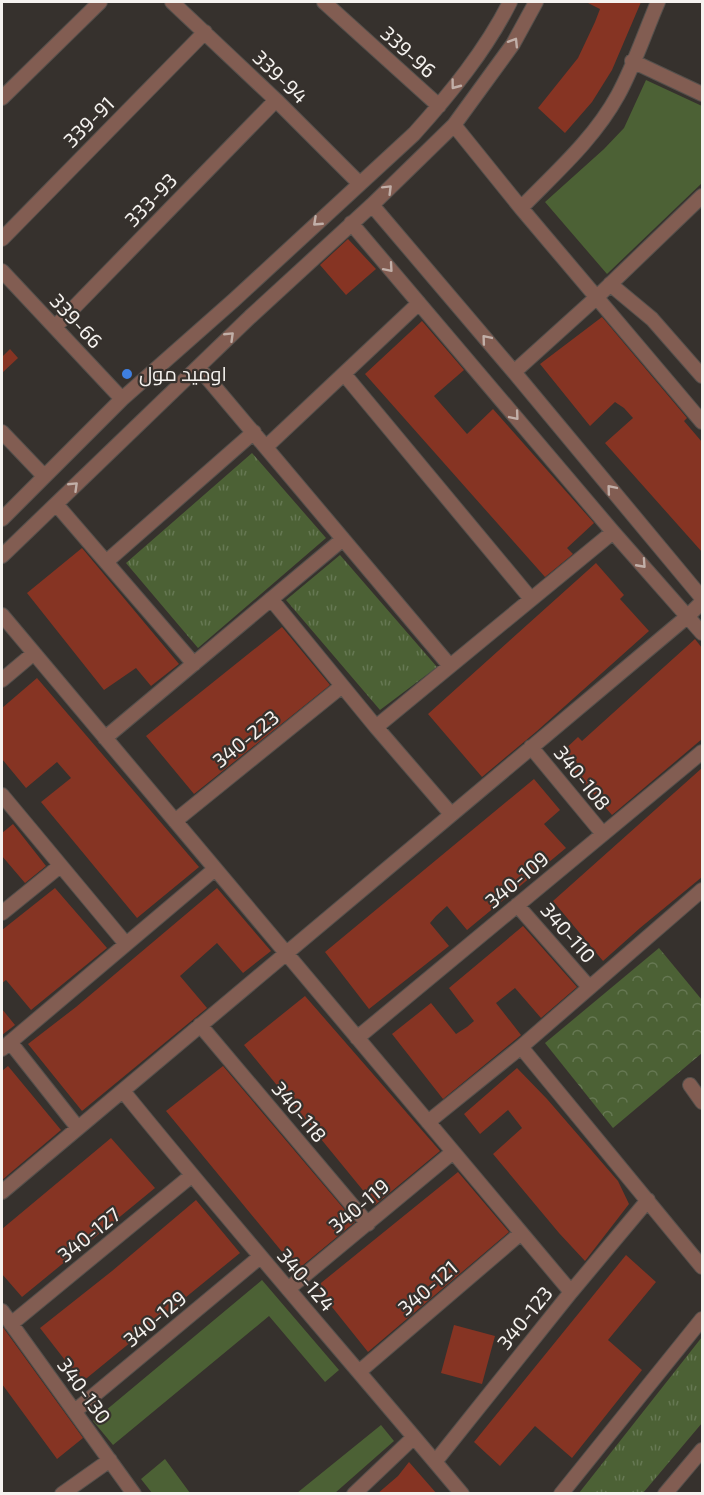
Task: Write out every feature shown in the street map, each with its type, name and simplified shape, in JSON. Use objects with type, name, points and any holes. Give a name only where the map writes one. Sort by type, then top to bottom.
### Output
[{"type":"street","points":[[2,98],[100,2]]},
{"type":"street","name":"339-94","points":[[172,2],[276,99],[359,183]]},
{"type":"street","name":"339-96","points":[[324,2],[439,106]]},
{"type":"street","points":[[2,519],[122,399],[234,300],[414,134],[439,106],[495,31],[510,2]]},
{"type":"street","points":[[2,556],[250,317],[372,205],[454,124],[513,44],[536,2]]},
{"type":"street","points":[[521,208],[599,124],[618,95],[658,2]]},
{"type":"street","name":"339-91","points":[[2,239],[205,32]]},
{"type":"street","points":[[632,61],[702,94]]},
{"type":"street","name":"333-93","points":[[55,327],[276,99]]},
{"type":"street","points":[[454,124],[521,208],[702,422]]},
{"type":"street","points":[[514,372],[597,297],[702,196]]},
{"type":"street","points":[[2,1192],[688,616],[702,600],[514,372],[372,205]]},
{"type":"street","points":[[351,223],[613,532],[702,633]]},
{"type":"street","name":"339-66","points":[[2,271],[122,399]]},
{"type":"street","points":[[610,284],[646,313],[702,376]]},
{"type":"street","points":[[234,300],[250,317]]},
{"type":"street","points":[[266,447],[419,303]]},
{"type":"street","points":[[198,367],[450,666]]},
{"type":"street","points":[[344,374],[531,599]]},
{"type":"street","points":[[2,432],[44,476]]},
{"type":"street","points":[[106,562],[254,432]]},
{"type":"street","points":[[56,504],[194,664]]},
{"type":"street","points":[[375,727],[613,532]]},
{"type":"street","points":[[105,738],[343,539]]},
{"type":"street","points":[[271,599],[375,727],[452,814]]},
{"type":"street","points":[[2,615],[571,1292]]},
{"type":"street","points":[[2,680],[34,653]]},
{"type":"street","name":"340-223","points":[[175,821],[342,686]]},
{"type":"street","name":"340-108","points":[[531,747],[603,834]]},
{"type":"street","name":"340-109","points":[[357,1038],[702,752]]},
{"type":"street","points":[[2,795],[126,944]]},
{"type":"street","points":[[2,913],[60,866]]},
{"type":"street","points":[[78,1128],[6,1046],[215,869]]},
{"type":"street","points":[[428,1122],[521,1047],[702,890]]},
{"type":"street","name":"340-110","points":[[517,905],[590,987]]},
{"type":"street","name":"340-118","points":[[200,1025],[368,1224]]},
{"type":"street","points":[[521,1047],[702,1267]]},
{"type":"street","points":[[690,1085],[702,1102]]},
{"type":"street","name":"340-124","points":[[123,1091],[191,1176],[360,1371],[462,1494]]},
{"type":"street","name":"340-119","points":[[288,1289],[453,1152]]},
{"type":"street","name":"340-127","points":[[11,1324],[191,1176]]},
{"type":"street","name":"340-123","points":[[435,1462],[648,1200]]},
{"type":"street","name":"340-121","points":[[360,1371],[521,1233]]},
{"type":"street","name":"340-129","points":[[75,1411],[260,1257]]},
{"type":"street","name":"340-130","points":[[2,1311],[134,1494]]},
{"type":"street","points":[[561,1494],[702,1319]]},
{"type":"street","points":[[354,1494],[414,1437]]},
{"type":"street","points":[[664,1494],[702,1450]]},
{"type":"street","points":[[62,1494],[110,1460]]},
{"type":"green space","points":[[646,80],[702,106],[702,183],[607,274],[545,202],[624,128]]},
{"type":"green space","points":[[252,453],[326,538],[198,648],[126,563]]},
{"type":"green space","points":[[340,555],[437,667],[380,710],[286,600]]},
{"type":"green space","points":[[659,948],[702,1000],[702,1053],[613,1128],[545,1043]]},
{"type":"green space","points":[[262,1280],[339,1370],[325,1382],[269,1316],[113,1445],[93,1421]]},
{"type":"green space","points":[[702,1337],[702,1423],[643,1493],[579,1493]]},
{"type":"green space","points":[[381,1425],[394,1441],[335,1493],[297,1493]]},
{"type":"green space","points":[[165,1459],[190,1493],[152,1493],[141,1479]]},
{"type":"building","points":[[586,2],[641,2],[612,70],[592,102],[565,133],[538,108],[578,58],[595,22],[600,9]]},
{"type":"building","points":[[348,239],[376,269],[346,295],[320,265]]},
{"type":"building","points":[[602,317],[687,418],[684,421],[702,442],[702,552],[605,443],[633,418],[615,402],[590,426],[540,364]]},
{"type":"building","points":[[422,321],[464,370],[434,396],[467,434],[493,409],[594,523],[567,548],[573,554],[545,577],[365,374]]},
{"type":"building","points":[[10,349],[18,358],[2,373],[2,357]]},
{"type":"building","points":[[82,548],[179,664],[151,686],[136,668],[104,690],[27,593]]},
{"type":"building","points":[[596,563],[624,595],[620,599],[649,631],[482,777],[428,714]]},
{"type":"building","points":[[282,627],[330,685],[194,794],[146,736]]},
{"type":"building","points":[[695,639],[702,648],[702,739],[612,815],[559,755],[578,737],[582,741]]},
{"type":"building","points":[[37,678],[199,867],[137,918],[41,802],[71,778],[57,762],[26,788],[2,759],[2,708]]},
{"type":"building","points":[[702,768],[702,877],[603,961],[553,901]]},
{"type":"building","points":[[534,779],[560,810],[544,824],[566,848],[467,930],[447,906],[430,923],[449,946],[369,1009],[325,952]]},
{"type":"building","points":[[13,824],[46,866],[25,883],[2,856],[2,833]]},
{"type":"building","points":[[55,888],[107,948],[31,1010],[6,980],[2,983],[2,930]]},
{"type":"building","points":[[217,888],[271,951],[243,973],[217,943],[180,976],[207,1008],[82,1111],[28,1044],[76,1007]]},
{"type":"building","points":[[523,926],[577,987],[541,1018],[515,988],[496,1003],[521,1035],[443,1099],[392,1034],[431,1003],[456,1034],[467,1027],[474,1021],[449,988]]},
{"type":"building","points":[[305,996],[440,1151],[375,1205],[244,1045]]},
{"type":"building","points":[[2,1009],[15,1025],[2,1035]]},
{"type":"building","points":[[8,1066],[61,1130],[2,1180],[2,1071]]},
{"type":"building","points":[[223,1066],[355,1222],[297,1270],[166,1111]]},
{"type":"building","points":[[517,1068],[618,1181],[629,1204],[585,1261],[493,1154],[522,1128],[508,1110],[480,1134],[464,1114]]},
{"type":"building","points":[[111,1138],[155,1188],[22,1297],[2,1274],[2,1229]]},
{"type":"building","points":[[458,1172],[509,1232],[368,1352],[316,1287]]},
{"type":"building","points":[[196,1200],[240,1253],[82,1382],[40,1328]]},
{"type":"building","points":[[626,1255],[656,1282],[608,1340],[642,1370],[572,1458],[535,1426],[500,1466],[474,1442]]},
{"type":"building","points":[[454,1325],[495,1336],[482,1384],[441,1373]]},
{"type":"building","points":[[2,1326],[83,1438],[57,1459],[2,1384]]},
{"type":"building","points":[[409,1462],[437,1494],[377,1494],[398,1476]]},
{"type":"place","name":"اوميد مول","points":[[127,374]]}]
